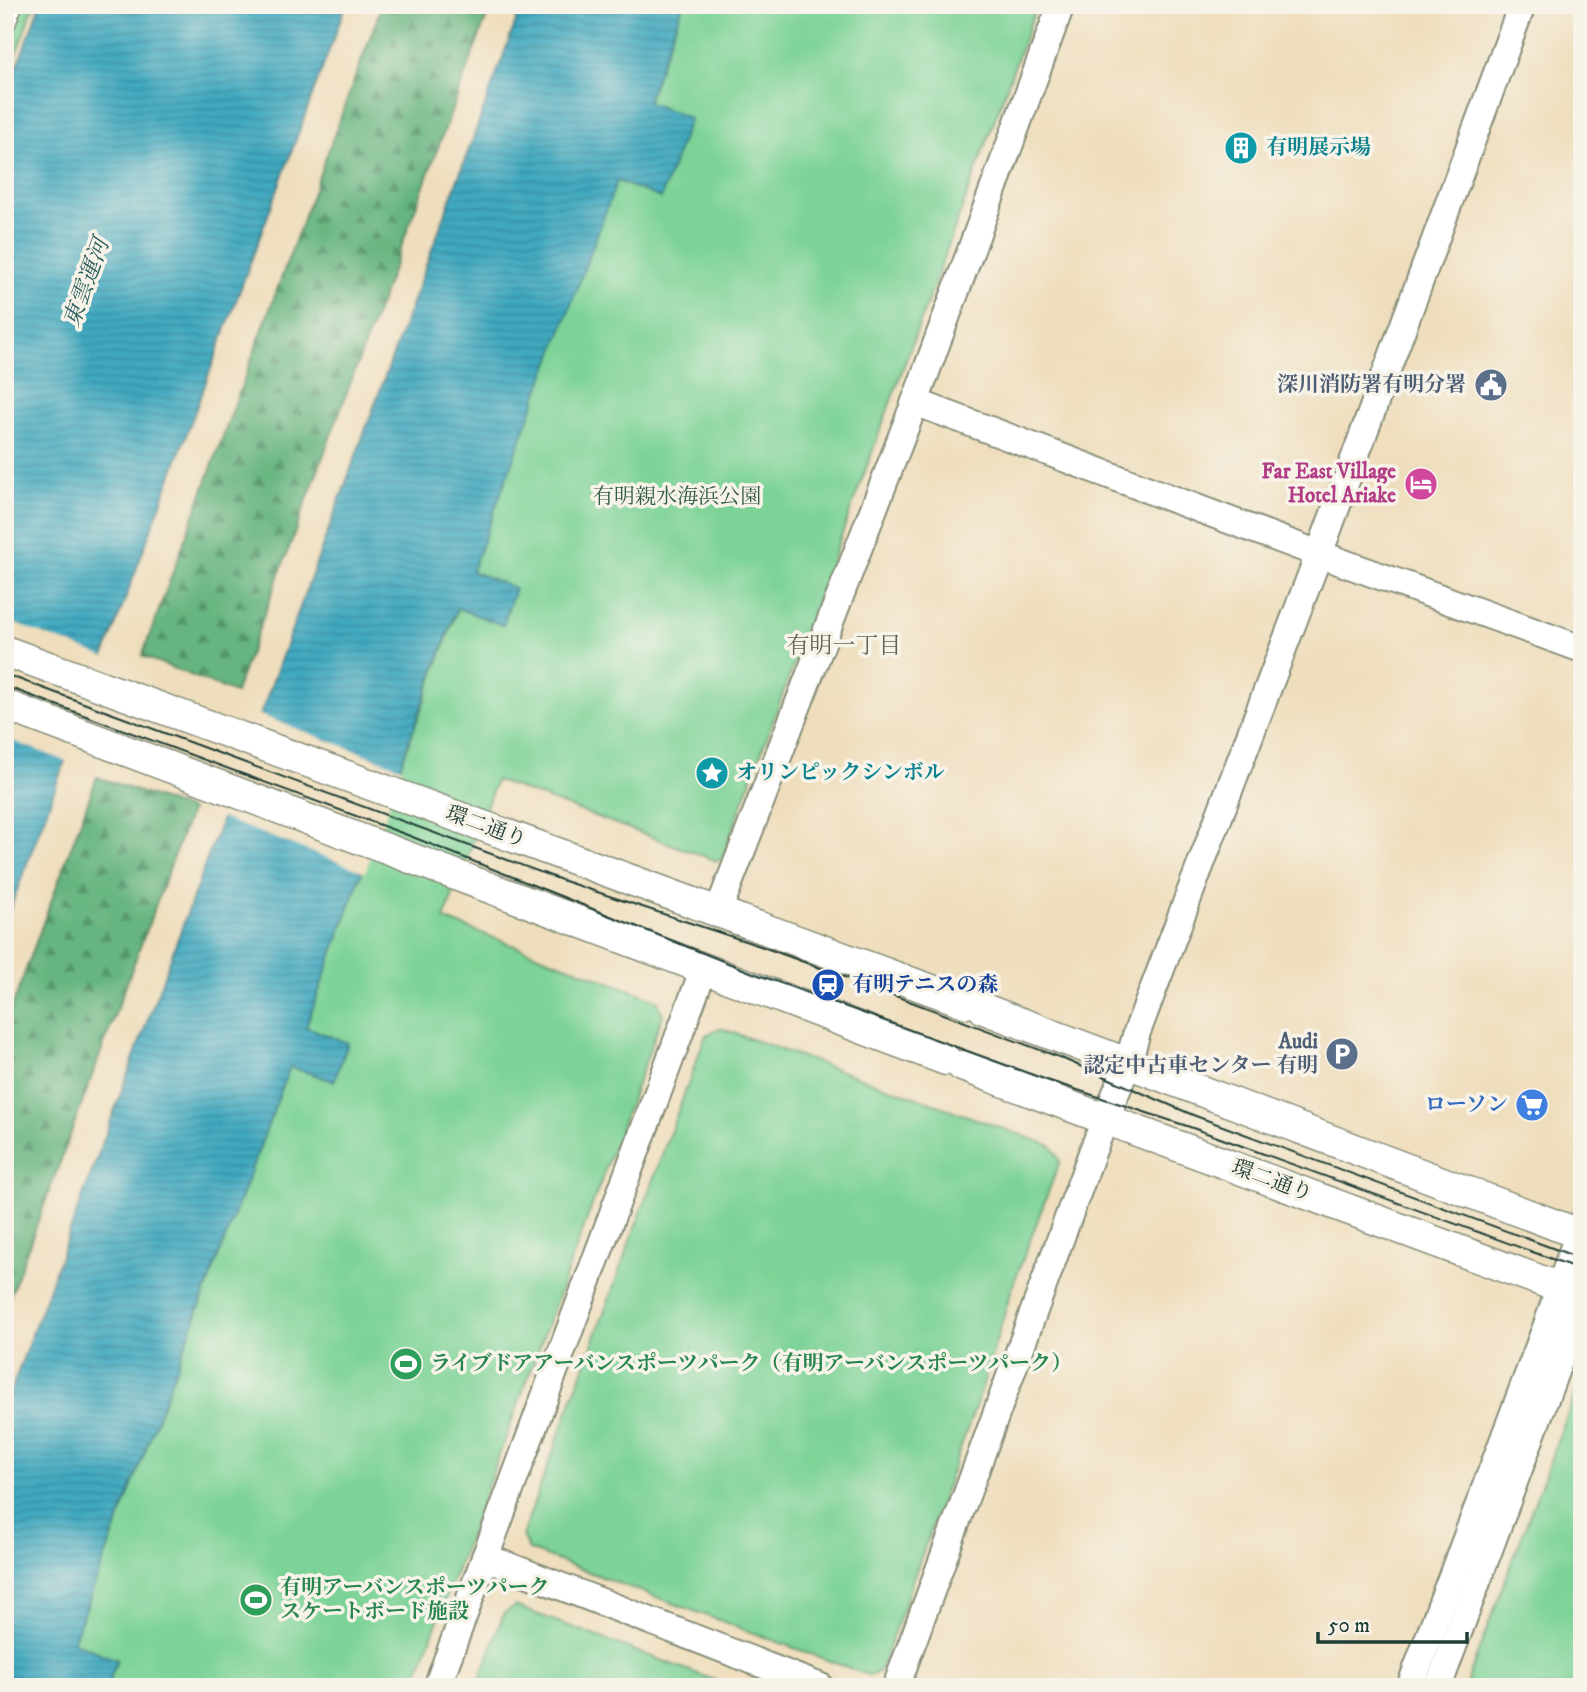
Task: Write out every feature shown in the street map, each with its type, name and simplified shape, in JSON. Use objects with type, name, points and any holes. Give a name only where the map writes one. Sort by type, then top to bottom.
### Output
[{"type":"main road","name":"環二通り","points":[[5,651],[1580,1230]]},
{"type":"main road","name":"環二通り","points":[[5,705],[1574,1295]]},
{"type":"street","points":[[5,29],[14,5]]},
{"type":"street","points":[[718,912],[915,402],[1061,5]]},
{"type":"street","points":[[896,1687],[1128,1063],[1137,1032],[1319,554],[1522,5]]},
{"type":"street","points":[[915,402],[1319,554],[1582,649]]},
{"type":"street","points":[[437,1687],[704,968]]},
{"type":"street","points":[[1438,1687],[1574,1295],[1580,1230]]},
{"type":"street","points":[[1410,1687],[1574,1295]]},
{"type":"street","points":[[485,1557],[821,1687]]},
{"type":"green space","points":[[5,5],[34,5],[5,83]]},
{"type":"green space","points":[[382,5],[491,5],[235,693],[142,656]]},
{"type":"green space","name":"有明親水海浜公園","points":[[683,5],[1037,5],[722,859],[717,861],[496,780],[444,919],[657,1000],[663,1014],[413,1687],[107,1687],[117,1660],[73,1642],[290,1067],[334,1081],[348,1043],[306,1027],[458,608],[502,625],[471,572],[617,180],[661,198],[647,103]]},
{"type":"green space","points":[[97,777],[191,810],[5,1310],[5,1026]]},
{"type":"green space","points":[[720,1028],[1052,1146],[1060,1161],[1013,1285],[982,1388],[880,1671],[870,1676],[529,1550],[522,1536],[706,1035]]},
{"type":"green space","points":[[1582,1376],[1582,1687],[1465,1687]]},
{"type":"green space","points":[[515,1606],[733,1687],[477,1687],[504,1613]]},
{"type":"water","name":"東雲運河","points":[[40,5],[346,5],[5,923],[5,99]]},
{"type":"water","points":[[522,5],[683,5],[647,102],[690,118],[661,198],[617,181],[472,571],[515,588],[503,625],[457,608],[306,1027],[348,1043],[334,1081],[290,1067],[73,1642],[117,1660],[107,1687],[5,1687],[5,1407]]},
{"type":"pier","points":[[5,620],[107,658],[69,762],[5,738]]},
{"type":"pier","points":[[257,714],[402,768],[365,872],[219,817]]},
{"type":"tram line","points":[[5,674],[567,882],[831,972],[1059,1057],[1193,1115],[1582,1259]]},
{"type":"tram line","points":[[5,686],[410,836],[753,973],[1047,1080],[1190,1127],[1582,1270]]},
{"type":"place","name":"有明展示場","points":[[1241,148]]},
{"type":"place","name":"深川消防署有明分署","points":[[1491,385]]},
{"type":"place","name":"Far East Village Hotel Ariake","points":[[1421,484]]},
{"type":"place","name":"オリンピックシンボル","points":[[712,773]]},
{"type":"place","name":"有明テニスの森","points":[[828,985]]},
{"type":"place","name":"Audi 認定中古車センター 有明","points":[[1342,1054]]},
{"type":"place","name":"ローソン","points":[[1532,1105]]},
{"type":"place","name":"ライブドアアーバンスポーツパーク（有明アーバンスポーツパーク）","points":[[406,1364]]},
{"type":"place","name":"有明アーバンスポーツパーク スケートボード施設","points":[[256,1600]]},
{"type":"district","name":"有明一丁目","points":[[844,646]]}]
